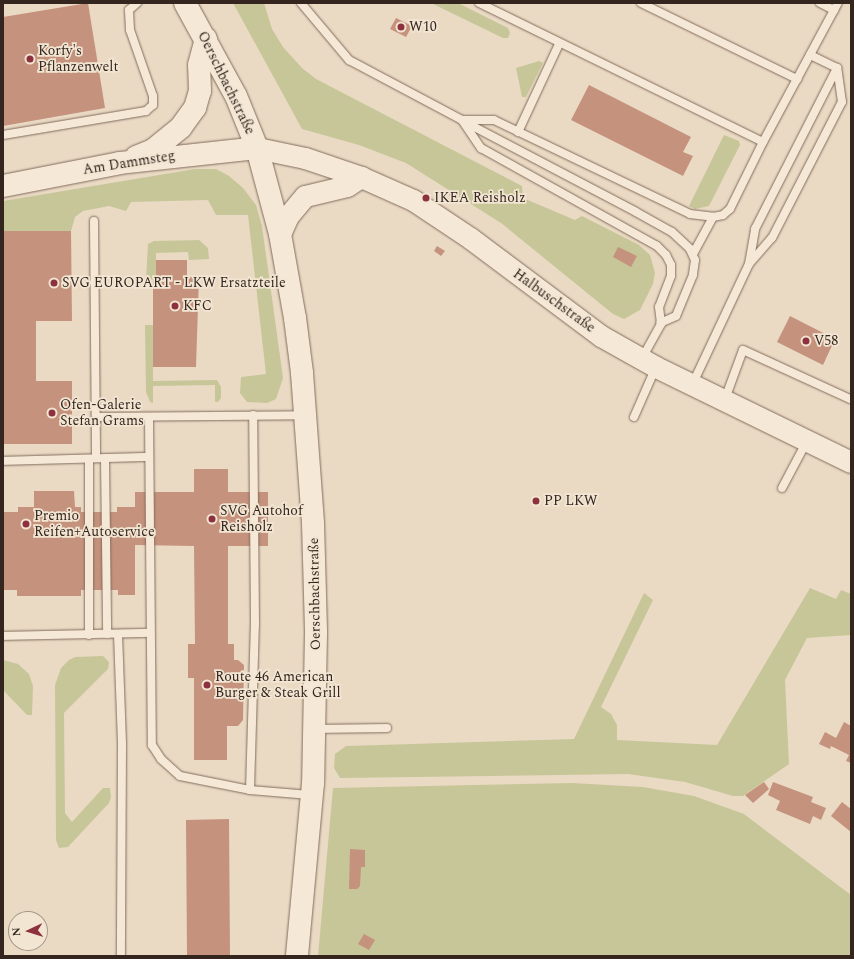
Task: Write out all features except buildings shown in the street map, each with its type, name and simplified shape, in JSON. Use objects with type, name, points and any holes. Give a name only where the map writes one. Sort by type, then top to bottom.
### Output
[{"type":"main road","name":"Oerschbachstraße","points":[[185,3],[206,39],[242,108],[257,148],[280,234],[295,318],[305,415],[313,523],[315,729],[311,796],[297,956]]},
{"type":"main road","points":[[120,163],[153,150],[181,128],[195,108],[200,91],[199,65],[206,39]]},
{"type":"main road","name":"Am Dammsteg","points":[[3,186],[120,163],[257,148]]},
{"type":"street","name":"Halbuschstraße","points":[[257,148],[305,158],[361,177],[422,206],[470,238],[602,336],[649,363],[693,383],[724,400],[851,462]]},
{"type":"street","points":[[280,234],[288,216],[305,196],[347,186],[361,177]]},
{"type":"lane","points":[[3,135],[146,111],[153,105],[147,76],[130,30],[129,10],[137,3]]},
{"type":"lane","points":[[301,3],[349,60],[672,232],[693,254],[696,268],[676,316],[660,323]]},
{"type":"lane","points":[[479,3],[560,44],[763,142]]},
{"type":"lane","points":[[641,3],[797,79]]},
{"type":"lane","points":[[462,120],[494,120],[690,214],[713,217],[723,215],[730,209],[763,142],[836,6],[820,3]]},
{"type":"lane","points":[[518,132],[560,44]]},
{"type":"lane","points":[[810,55],[837,68]]},
{"type":"lane","points":[[749,264],[772,238],[842,102],[837,68]]},
{"type":"lane","points":[[693,383],[749,264],[755,229],[837,68]]},
{"type":"lane","points":[[462,120],[481,148],[658,246],[670,265],[671,276],[659,307],[660,323],[634,418]]},
{"type":"lane","points":[[693,254],[713,217]]},
{"type":"lane","points":[[89,635],[92,458],[96,417],[94,220]]},
{"type":"lane","points":[[724,400],[743,350],[850,399]]},
{"type":"lane","points":[[250,790],[255,624],[253,415]]},
{"type":"lane","points":[[96,417],[305,415]]},
{"type":"lane","points":[[149,416],[152,745],[161,759],[180,776],[250,790],[311,796]]},
{"type":"lane","points":[[782,488],[807,440]]},
{"type":"lane","points":[[3,461],[149,457]]},
{"type":"lane","points":[[105,458],[107,634]]},
{"type":"lane","points":[[118,634],[122,745],[121,956]]},
{"type":"lane","points":[[3,636],[150,634]]},
{"type":"lane","points":[[315,729],[387,728]]},
{"type":"green space","points":[[233,3],[264,3],[272,29],[283,47],[302,68],[316,79],[522,186],[523,198],[575,220],[582,216],[639,245],[650,255],[655,273],[653,284],[640,310],[624,319],[613,314],[501,223],[406,163],[359,145],[302,129]]},
{"type":"green space","points":[[431,3],[458,3],[508,28],[510,33],[508,38],[503,38]]},
{"type":"green space","points":[[539,61],[543,63],[526,97],[522,97],[516,68]]},
{"type":"green space","points":[[724,135],[739,141],[740,145],[709,206],[695,209],[689,206]]},
{"type":"green space","points":[[195,169],[216,169],[229,176],[243,188],[256,205],[262,226],[283,378],[276,399],[267,403],[247,402],[240,393],[241,377],[266,374],[248,215],[216,215],[208,200],[131,202],[126,211],[109,206],[83,211],[75,217],[71,231],[3,231],[3,201]]},
{"type":"green space","points":[[199,240],[208,248],[209,259],[189,260],[188,252],[156,253],[156,280],[146,279],[148,244],[154,241]]},
{"type":"green space","points":[[145,325],[153,325],[153,381],[217,380],[221,387],[221,398],[218,402],[215,402],[215,385],[153,386],[153,403],[150,402],[146,392]]},
{"type":"green space","points":[[810,588],[836,599],[841,590],[851,594],[851,635],[807,638],[785,680],[789,764],[743,796],[733,796],[685,782],[628,774],[340,778],[334,768],[335,754],[346,746],[574,739],[644,593],[653,600],[601,707],[611,714],[617,725],[617,740],[717,745]]},
{"type":"green space","points":[[103,656],[109,662],[108,669],[64,713],[65,813],[72,822],[103,788],[110,788],[111,797],[109,803],[68,847],[59,848],[56,840],[55,685],[61,668],[69,660],[75,657]]},
{"type":"green space","points":[[3,660],[18,664],[29,674],[33,686],[32,715],[27,715],[3,690]]},
{"type":"green space","points":[[572,783],[643,787],[694,796],[744,814],[851,895],[851,956],[318,956],[333,788]]},
{"type":"place","name":"W10","points":[[401,27]]},
{"type":"place","name":"Korfy's Pflanzenwelt","points":[[30,59]]},
{"type":"place","name":"IKEA Reisholz","points":[[426,198]]},
{"type":"place","name":"SVG EUROPART - LKW Ersatzteile","points":[[54,283]]},
{"type":"place","name":"KFC","points":[[175,306]]},
{"type":"place","name":"V58","points":[[806,341]]},
{"type":"place","name":"Ofen-Galerie Stefan Grams","points":[[52,413]]},
{"type":"place","name":"PP LKW","points":[[536,501]]},
{"type":"place","name":"SVG Autohof Reisholz","points":[[212,519]]},
{"type":"place","name":"Premio Reifen+Autoservice","points":[[26,524]]},
{"type":"place","name":"Route 46 American Burger & Steak Grill","points":[[207,685]]}]
